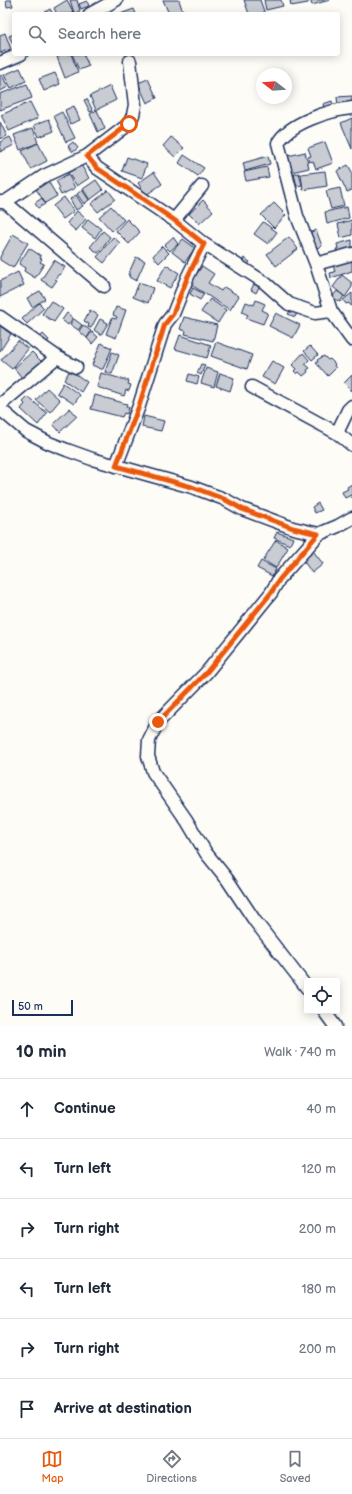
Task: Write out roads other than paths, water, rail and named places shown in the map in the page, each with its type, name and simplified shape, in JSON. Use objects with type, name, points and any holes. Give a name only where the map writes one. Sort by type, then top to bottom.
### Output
[{"type":"street","points":[[94,12],[116,0]]},
{"type":"street","points":[[0,63],[16,56]]},
{"type":"street","points":[[104,286],[3,202],[44,176],[87,156],[129,124],[134,115],[135,105],[130,61]]},
{"type":"street","points":[[352,108],[339,109],[309,119],[282,135],[278,143],[297,216],[316,264],[331,311],[352,340]]},
{"type":"street","points":[[87,156],[97,168],[174,220],[204,244],[264,282],[289,304],[315,313],[331,311]]},
{"type":"street","points":[[174,220],[202,186]]},
{"type":"street","points":[[116,466],[139,406],[165,324],[173,314],[188,276],[204,244]]},
{"type":"street","points":[[316,264],[352,254]]},
{"type":"street","points":[[0,317],[57,357],[76,367]]},
{"type":"street","points":[[0,405],[57,357]]},
{"type":"street","points":[[252,387],[337,433],[352,445]]},
{"type":"street","points":[[337,433],[348,410],[352,406]]},
{"type":"street","points":[[0,409],[26,431],[49,443],[92,459],[192,487],[224,499],[242,509],[293,528],[318,534]]},
{"type":"street","points":[[304,984],[255,921],[227,879],[206,853],[187,821],[153,772],[148,756],[149,740],[152,731],[158,722],[206,673],[271,593],[279,580],[318,534],[338,526],[352,518]]},
{"type":"street","points":[[326,1014],[335,1026]]}]
